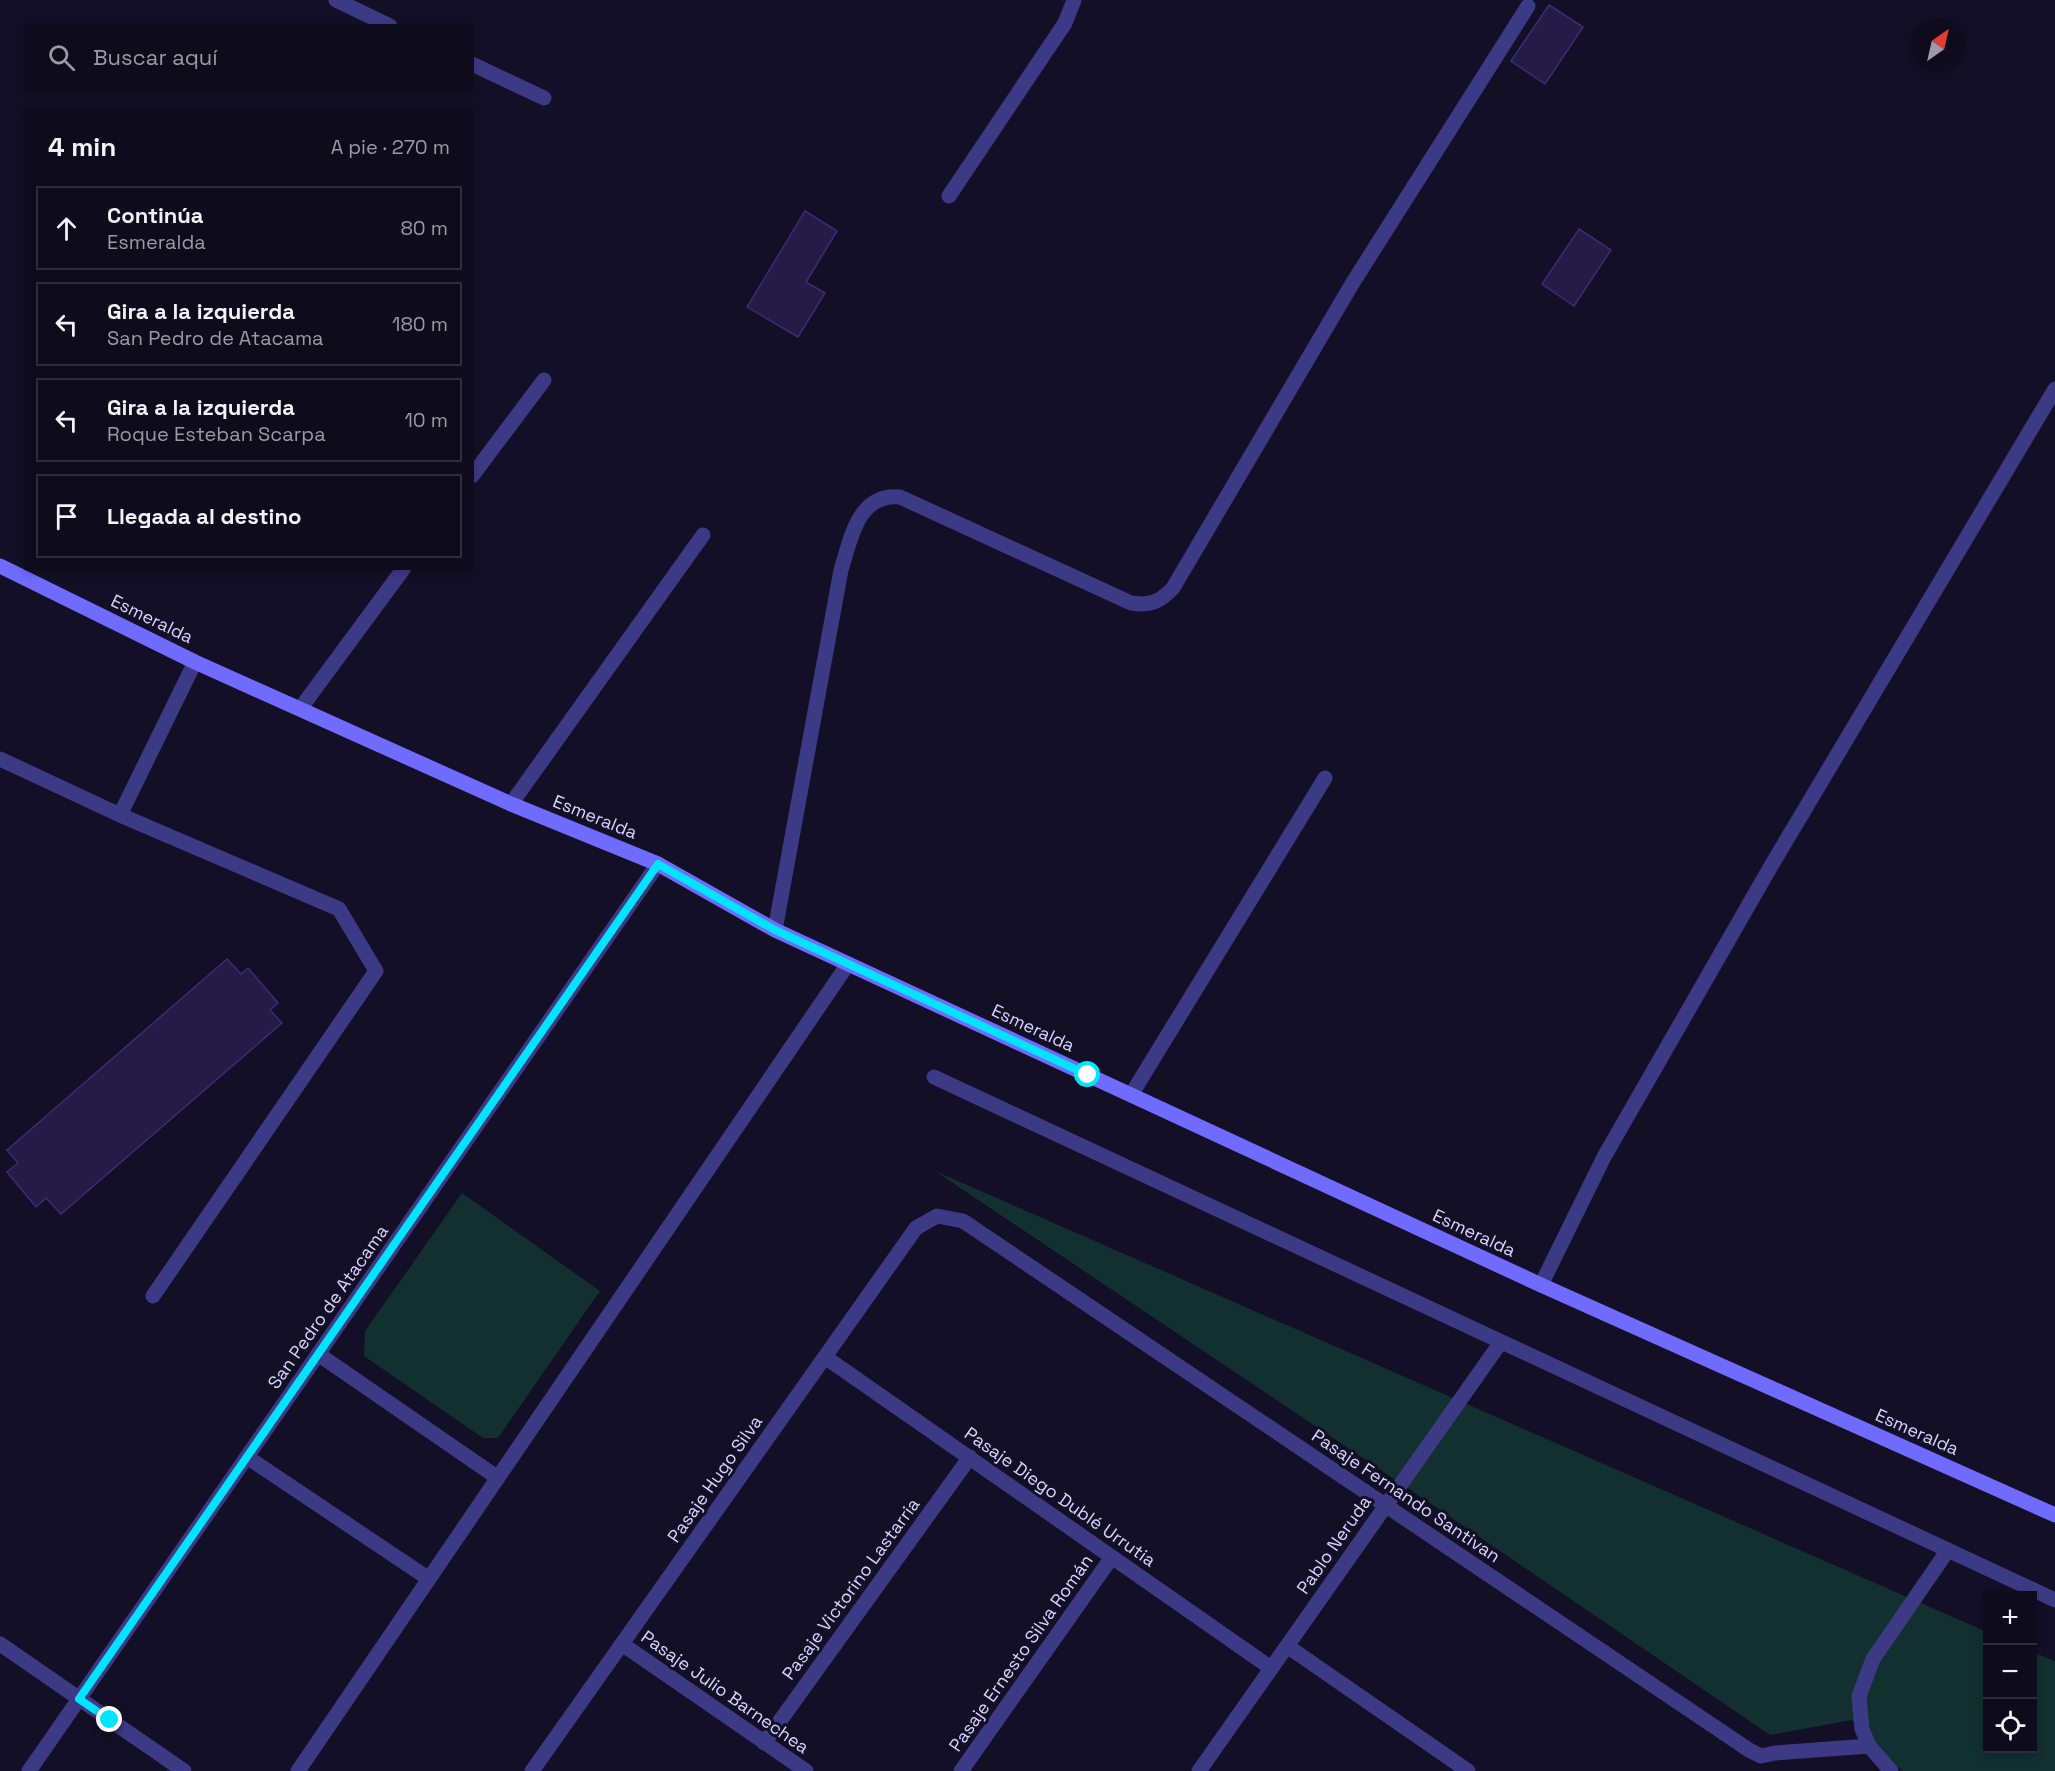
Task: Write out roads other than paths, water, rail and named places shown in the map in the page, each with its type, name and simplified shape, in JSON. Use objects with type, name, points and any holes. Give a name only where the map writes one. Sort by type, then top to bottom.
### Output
[{"type":"street","points":[[336,0],[386,24]]},
{"type":"street","points":[[949,196],[1065,23],[1074,0]]},
{"type":"street","points":[[775,930],[841,570],[854,528],[867,506],[876,499],[887,496],[900,497],[1131,603],[1143,605],[1164,598],[1173,588],[1352,284],[1528,6]]},
{"type":"street","points":[[474,65],[544,98]]},
{"type":"street","points":[[474,473],[544,380]]},
{"type":"street","points":[[1540,1285],[1604,1157],[1759,886],[2055,389]]},
{"type":"street","points":[[511,804],[703,535]]},
{"type":"street","name":"Esmeralda","points":[[0,566],[195,662],[511,804],[658,864],[775,930],[1540,1285],[2055,1515]]},
{"type":"street","points":[[300,709],[403,570]]},
{"type":"street","points":[[120,816],[195,662]]},
{"type":"street","points":[[0,759],[120,816],[339,909],[376,971],[153,1296]]},
{"type":"street","points":[[1131,1095],[1325,778]]},
{"type":"street","name":"San Pedro de Atacama","points":[[29,1771],[658,864]]},
{"type":"street","points":[[298,1771],[848,964]]},
{"type":"street","points":[[934,1077],[2055,1600]]},
{"type":"street","name":"Pasaje Hugo Silva","points":[[532,1771],[916,1228],[937,1216]]},
{"type":"street","name":"Pasaje Fernando Santivan","points":[[937,1216],[963,1221],[1761,1756],[1869,1746]]},
{"type":"street","name":"Pablo Neruda","points":[[1199,1771],[1502,1342]]},
{"type":"street","points":[[318,1354],[498,1478]]},
{"type":"street","name":"Pasaje Diego Dublé Urrutia","points":[[825,1357],[1271,1668]]},
{"type":"street","points":[[247,1456],[429,1579]]},
{"type":"street","name":"Pasaje Victorino Lastarria","points":[[764,1743],[970,1457]]},
{"type":"street","points":[[1891,1771],[1869,1746],[1859,1713],[1859,1696],[1873,1659],[1948,1550]]},
{"type":"street","name":"Pasaje Ernesto Silva Román","points":[[961,1771],[1112,1557]]},
{"type":"street","points":[[0,1644],[184,1771]]},
{"type":"street","name":"Pasaje Julio Barnechea","points":[[622,1644],[806,1771]]},
{"type":"street","points":[[1287,1646],[1468,1771]]}]
